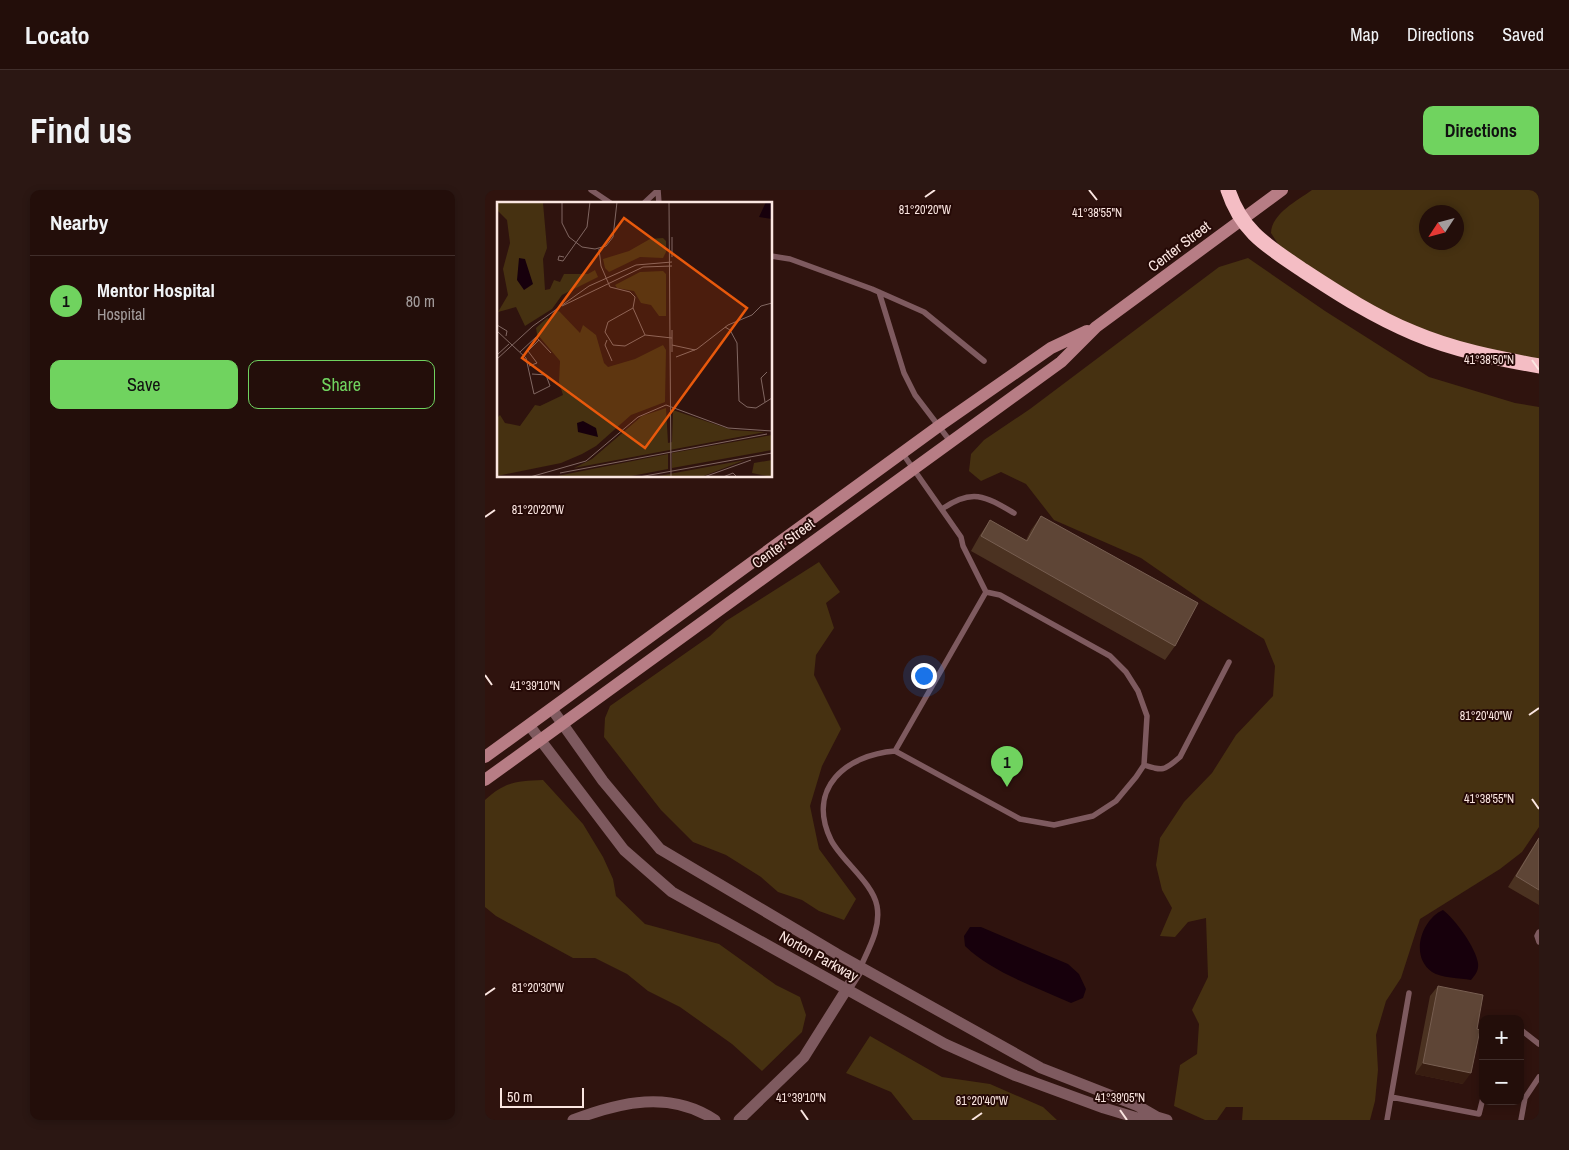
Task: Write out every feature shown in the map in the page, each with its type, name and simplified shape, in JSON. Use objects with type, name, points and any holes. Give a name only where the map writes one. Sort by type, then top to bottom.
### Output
[{"type":"highway","points":[[1228,190],[1241,220],[1257,239],[1377,316],[1414,333],[1446,344],[1479,354],[1539,366]]},
{"type":"main road","name":"Center Street","points":[[485,780],[1061,362],[1096,327],[1282,190]]},
{"type":"main road","name":"Center Street","points":[[485,757],[939,426],[1051,348],[1096,327]]},
{"type":"street","name":"Norton Parkway","points":[[552,708],[603,781],[660,849],[860,968],[1041,1068],[1138,1106],[1162,1119]]},
{"type":"street","name":"Norton Parkway","points":[[529,725],[624,850],[672,892],[945,1044],[1014,1075],[1112,1110],[1144,1120],[1162,1119]]},
{"type":"street","points":[[739,1120],[804,1057],[860,968]]},
{"type":"street","points":[[573,1120],[619,1105],[654,1101],[683,1105],[699,1110],[715,1120]]},
{"type":"lane","points":[[591,190],[609,202]]},
{"type":"lane","points":[[645,202],[658,190]]},
{"type":"lane","points":[[773,256],[790,259],[879,292],[924,312],[984,361]]},
{"type":"lane","points":[[879,292],[904,373],[915,395],[950,441]]},
{"type":"lane","points":[[902,453],[961,537],[963,546],[986,592]]},
{"type":"lane","points":[[941,509],[955,500],[979,496],[1014,513]]},
{"type":"lane","points":[[895,751],[986,592]]},
{"type":"lane","points":[[860,968],[875,936],[877,905],[862,879],[832,841],[825,823],[825,800],[831,781],[849,766],[866,755],[895,751],[1020,819],[1054,825],[1093,816],[1116,801],[1144,765],[1147,716],[1138,691],[1126,672],[1110,656],[1000,595],[986,592]]},
{"type":"lane","points":[[1144,765],[1160,770],[1168,767],[1179,757],[1229,662]]},
{"type":"lane","points":[[1539,932],[1537,936],[1539,942]]},
{"type":"lane","points":[[1387,1120],[1409,994]]},
{"type":"lane","points":[[1524,1032],[1539,1044]]},
{"type":"lane","points":[[1521,1120],[1525,1098],[1539,1077]]},
{"type":"lane","points":[[1391,1096],[1479,1117]]},
{"type":"shaded area","points":[[1312,190],[1539,190],[1539,360],[1463,344],[1396,319],[1331,282],[1280,247],[1271,233],[1276,219],[1293,203]]},
{"type":"shaded area","points":[[1248,258],[1325,311],[1429,377],[1515,403],[1539,407],[1539,827],[1522,852],[1500,869],[1420,919],[1401,978],[1386,1001],[1376,1035],[1378,1070],[1375,1101],[1370,1120],[1242,1120],[1243,1107],[1226,1107],[1217,1120],[1205,1120],[1174,1106],[1180,1065],[1197,1054],[1199,1024],[1192,1010],[1208,977],[1206,918],[1188,922],[1175,937],[1160,936],[1172,908],[1162,890],[1156,865],[1160,838],[1184,802],[1212,773],[1236,735],[1273,696],[1275,666],[1264,639],[1203,601],[1141,558],[1054,520],[1026,484],[1001,472],[981,481],[969,471],[971,454],[984,440],[1030,409],[1219,267]]},
{"type":"shaded area","points":[[819,562],[840,592],[826,603],[834,628],[816,655],[814,675],[841,729],[822,766],[810,806],[819,849],[856,899],[844,920],[819,911],[802,900],[778,892],[761,877],[726,855],[693,842],[661,810],[604,737],[605,718],[610,706],[710,636],[726,621]]},
{"type":"shaded area","points":[[543,780],[583,824],[603,857],[613,879],[616,896],[645,924],[719,944],[776,985],[800,997],[806,1015],[802,1032],[762,1071],[732,1044],[680,1007],[648,991],[627,974],[595,958],[573,958],[496,916],[485,907],[485,800],[505,786],[525,781]]},
{"type":"shaded area","points":[[1443,910],[1464,934],[1476,957],[1478,968],[1471,980],[1436,974],[1425,965],[1421,957],[1421,938],[1424,929],[1429,921]]},
{"type":"shaded area","points":[[970,927],[981,927],[1068,964],[1079,974],[1086,989],[1083,998],[1071,1003],[1015,979],[988,964],[965,946],[964,936]]},
{"type":"shaded area","points":[[870,1036],[942,1077],[990,1084],[1043,1107],[1057,1120],[913,1120],[891,1092],[846,1073]]},
{"type":"building","points":[[1041,516],[1198,603],[1175,646],[981,536],[990,520],[1027,541]]},
{"type":"building","points":[[1539,838],[1539,890],[1516,876]]},
{"type":"building","points":[[1438,986],[1483,995],[1477,1029],[1479,1030],[1479,1035],[1471,1073],[1423,1063]]},
{"type":"place","name":"Mentor Hospital","points":[[1007,787]]}]
